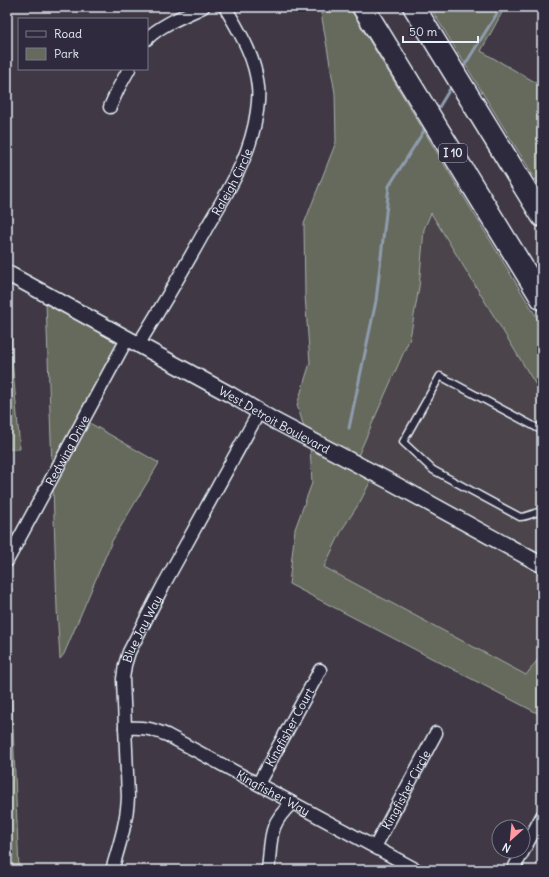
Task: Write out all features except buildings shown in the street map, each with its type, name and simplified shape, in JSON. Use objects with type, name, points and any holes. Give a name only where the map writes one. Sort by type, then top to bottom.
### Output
[{"type":"highway","name":"I 10","points":[[363,7],[542,299]]},
{"type":"highway","points":[[414,7],[542,216]]},
{"type":"street","points":[[148,38],[161,28],[203,7]]},
{"type":"street","name":"Raleigh Circle","points":[[133,342],[191,256],[239,171],[251,139],[255,122],[258,89],[255,68],[244,40],[225,7]]},
{"type":"street","points":[[110,107],[128,70]]},
{"type":"street","name":"West Detroit Boulevard","points":[[7,273],[231,395],[274,421],[396,485],[542,565]]},
{"type":"street","name":"Redwing Drive","points":[[7,561],[133,342]]},
{"type":"street","name":"Blue Jay Way","points":[[112,870],[124,829],[128,808],[123,679],[129,652],[163,586],[259,412]]},
{"type":"street","name":"Kingfisher Court","points":[[258,784],[320,670]]},
{"type":"street","name":"Kingfisher Way","points":[[125,728],[141,727],[155,730],[167,735],[417,870]]},
{"type":"street","name":"Kingfisher Circle","points":[[375,847],[436,733]]},
{"type":"street","points":[[268,870],[271,835],[274,826],[285,809],[292,803]]},
{"type":"street","points":[[513,870],[542,816]]},
{"type":"lane","points":[[542,433],[541,430],[440,376],[403,442],[433,470],[520,517],[542,511]]},
{"type":"shaded area","points":[[431,213],[542,395],[542,558],[357,458],[410,338],[419,287],[424,229]]},
{"type":"shaded area","points":[[353,469],[542,571],[542,654],[526,675],[324,567],[343,528],[360,502],[365,477],[352,470]]},
{"type":"green space","points":[[320,7],[349,7],[542,326],[542,395],[431,213],[424,229],[419,287],[410,338],[357,458],[305,430],[297,405],[310,363],[305,295],[304,224],[336,142],[335,93]]},
{"type":"green space","points":[[430,7],[505,7],[481,51],[542,86],[542,190]]},
{"type":"green space","points":[[7,287],[10,294],[12,359],[20,449],[7,449]]},
{"type":"green space","points":[[46,302],[120,342],[52,467]]},
{"type":"green space","points":[[88,422],[159,463],[112,541],[64,654],[60,659],[53,487]]},
{"type":"green space","points":[[310,446],[371,480],[360,502],[343,528],[324,567],[526,675],[542,654],[542,709],[539,714],[289,584],[295,529],[312,483]]},
{"type":"green space","points":[[7,583],[12,589],[8,609],[19,870],[7,870]]},
{"type":"waterway","points":[[461,71],[501,7]]},
{"type":"waterway","points":[[436,112],[453,84]]},
{"type":"waterway","points":[[349,428],[376,301],[389,186],[427,126]]}]
